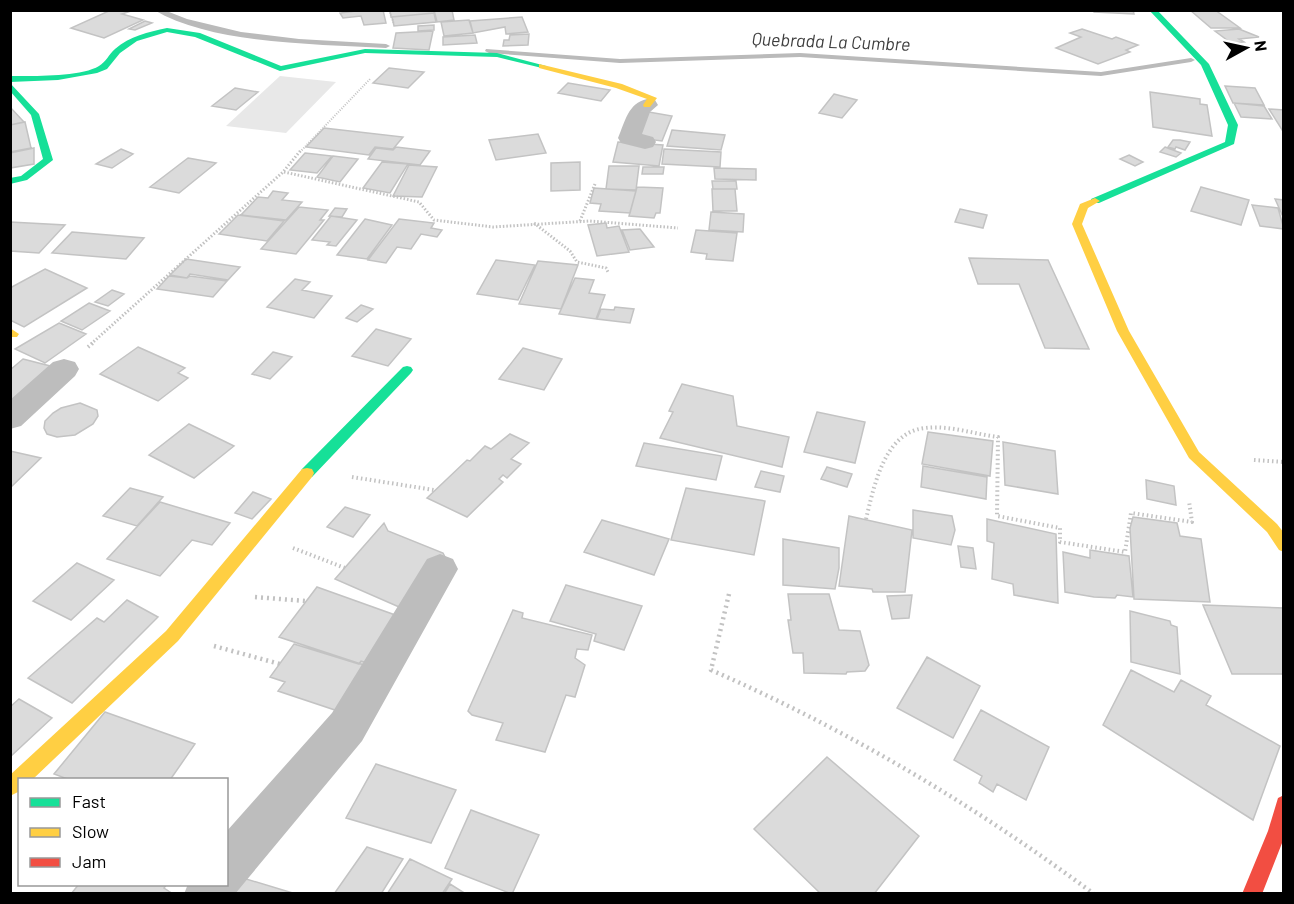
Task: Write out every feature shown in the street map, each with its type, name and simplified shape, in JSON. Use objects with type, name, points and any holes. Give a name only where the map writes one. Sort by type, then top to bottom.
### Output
[{"type":"street","points":[[1152,10],[1205,63],[1233,125],[1229,144],[1084,206],[1077,224],[1123,331],[1194,455],[1272,528],[1284,546]]},
{"type":"street","points":[[10,79],[89,73],[103,68],[117,50],[141,35],[166,30],[203,35],[266,66],[280,69],[365,51],[497,55],[619,86],[652,98],[647,105],[641,108],[629,138],[645,142]]},
{"type":"street","points":[[10,85],[35,114],[48,160],[24,178],[10,181]]},
{"type":"street","points":[[10,418],[64,369]]},
{"type":"street","points":[[21,778],[172,636],[311,468],[407,370]]},
{"type":"street","points":[[228,867],[256,831],[347,727],[440,569]]},
{"type":"street","points":[[1252,894],[1277,831],[1284,804]]},
{"type":"path","points":[[64,369],[283,172],[315,133],[386,63],[392,51],[394,26],[389,10]]},
{"type":"path","points":[[283,172],[419,202],[434,220],[493,227],[534,222],[580,221],[678,228]]},
{"type":"path","points":[[580,221],[595,184]]},
{"type":"path","points":[[534,222],[570,251],[577,262],[606,268],[608,272]]},
{"type":"path","points":[[866,519],[879,470],[905,435],[923,428],[998,437],[996,516],[1060,528],[1060,542],[1125,552],[1131,513],[1192,522],[1186,482],[1187,463],[1194,455]]},
{"type":"path","points":[[311,468],[380,484],[434,490]]},
{"type":"path","points":[[256,534],[345,568]]},
{"type":"path","points":[[729,594],[711,670],[781,699],[872,746],[1029,845],[1094,894]]},
{"type":"path","points":[[172,636],[280,664]]},
{"type":"shaded area","points":[[280,76],[336,82],[286,133],[226,126]]},
{"type":"building","points":[[111,10],[131,11],[122,14],[143,20],[104,38],[71,28]]},
{"type":"building","points":[[383,10],[386,23],[364,25],[361,16],[343,18],[340,13]]},
{"type":"building","points":[[390,10],[434,10],[434,13],[391,17]]},
{"type":"building","points":[[434,10],[452,10],[454,20],[437,22]]},
{"type":"building","points":[[1093,10],[1133,10],[1134,14],[1094,12]]},
{"type":"building","points":[[1190,10],[1215,10],[1240,28],[1211,28]]},
{"type":"building","points":[[434,13],[436,22],[394,26],[392,17]]},
{"type":"building","points":[[522,17],[528,32],[506,34],[505,27],[473,33],[470,21]]},
{"type":"building","points":[[469,20],[473,33],[444,36],[441,22]]},
{"type":"building","points":[[145,21],[152,23],[135,30],[129,29]]},
{"type":"building","points":[[434,25],[434,30],[418,31],[418,26]]},
{"type":"building","points":[[1082,29],[1138,45],[1126,50],[1130,52],[1098,64],[1056,48],[1081,37],[1070,33]]},
{"type":"building","points":[[1239,29],[1259,37],[1239,39],[1244,42],[1231,43],[1215,31]]},
{"type":"building","points":[[433,31],[429,50],[393,48],[396,33]]},
{"type":"building","points":[[529,34],[528,45],[503,46],[504,40],[509,40],[510,35]]},
{"type":"building","points":[[475,35],[477,43],[443,45],[443,37]]},
{"type":"building","points":[[389,68],[424,72],[408,88],[373,83]]},
{"type":"building","points":[[568,83],[610,90],[601,101],[558,93]]},
{"type":"building","points":[[1225,86],[1255,88],[1264,105],[1233,103]]},
{"type":"building","points":[[235,88],[258,92],[236,110],[212,106]]},
{"type":"building","points":[[1150,92],[1200,99],[1200,104],[1207,105],[1212,136],[1153,127]]},
{"type":"building","points":[[834,94],[857,100],[842,118],[819,113]]},
{"type":"building","points":[[1234,103],[1264,106],[1272,119],[1241,117]]},
{"type":"building","points":[[10,107],[24,122],[10,125]]},
{"type":"building","points":[[1269,109],[1284,110],[1284,133]]},
{"type":"building","points":[[643,111],[672,116],[662,141],[631,137]]},
{"type":"building","points":[[25,122],[31,148],[10,152],[10,125]]},
{"type":"building","points":[[324,128],[403,137],[393,149],[375,147],[369,155],[306,147]]},
{"type":"building","points":[[672,130],[725,135],[721,150],[667,146]]},
{"type":"building","points":[[538,134],[546,153],[496,160],[489,140]]},
{"type":"building","points":[[1173,140],[1190,142],[1185,150],[1176,147],[1175,149],[1168,147]]},
{"type":"building","points":[[618,142],[663,145],[659,166],[613,162]]},
{"type":"building","points":[[396,147],[430,151],[420,165],[368,159],[376,148],[393,150]]},
{"type":"building","points":[[1165,147],[1181,153],[1176,157],[1160,152]]},
{"type":"building","points":[[34,148],[34,164],[10,168],[10,153]]},
{"type":"building","points":[[121,149],[133,154],[112,168],[96,164]]},
{"type":"building","points":[[664,149],[721,152],[720,167],[662,164]]},
{"type":"building","points":[[305,153],[332,156],[317,173],[290,170]]},
{"type":"building","points":[[1129,155],[1143,162],[1135,166],[1120,159]]},
{"type":"building","points":[[333,156],[358,159],[340,182],[317,177]]},
{"type":"building","points":[[188,158],[216,163],[179,193],[150,187]]},
{"type":"building","points":[[382,162],[408,164],[390,193],[363,188]]},
{"type":"building","points":[[580,162],[580,190],[551,191],[551,163]]},
{"type":"building","points":[[409,165],[437,167],[422,197],[393,196]]},
{"type":"building","points":[[609,166],[639,166],[636,190],[606,189]]},
{"type":"building","points":[[643,167],[664,167],[663,174],[642,174]]},
{"type":"building","points":[[714,168],[756,169],[756,180],[715,179]]},
{"type":"building","points":[[712,181],[736,181],[737,189],[713,189]]},
{"type":"building","points":[[637,187],[663,188],[660,213],[656,213],[654,218],[629,216]]},
{"type":"building","points":[[1201,187],[1249,200],[1241,225],[1191,211]]},
{"type":"building","points":[[594,188],[636,191],[630,213],[599,211],[601,204],[590,203]]},
{"type":"building","points":[[712,189],[735,189],[737,211],[713,211]]},
{"type":"building","points":[[273,191],[288,193],[282,200],[302,202],[286,220],[241,215],[258,197],[268,198]]},
{"type":"building","points":[[1275,199],[1284,200],[1284,219]]},
{"type":"building","points":[[1252,205],[1278,208],[1284,229],[1260,226]]},
{"type":"building","points":[[299,207],[328,210],[320,220],[324,220],[296,254],[261,249]]},
{"type":"building","points":[[335,208],[347,209],[342,217],[329,216]]},
{"type":"building","points":[[960,209],[987,215],[983,228],[955,222]]},
{"type":"building","points":[[711,212],[744,214],[743,232],[709,230]]},
{"type":"building","points":[[238,215],[284,221],[267,241],[219,234]]},
{"type":"building","points":[[331,216],[357,220],[336,246],[327,245],[330,242],[312,240]]},
{"type":"building","points":[[365,219],[392,225],[367,259],[337,255]]},
{"type":"building","points":[[399,219],[434,223],[431,228],[442,230],[437,237],[421,234],[411,249],[397,247],[386,263],[368,260]]},
{"type":"building","points":[[10,222],[65,225],[39,253],[10,251]]},
{"type":"building","points":[[606,223],[607,228],[619,226],[629,252],[597,256],[588,225]]},
{"type":"building","points":[[640,229],[654,247],[630,250],[622,230]]},
{"type":"building","points":[[696,230],[737,233],[733,261],[706,259],[707,254],[691,252]]},
{"type":"building","points":[[72,232],[144,238],[126,259],[52,253]]},
{"type":"building","points":[[969,258],[1048,260],[1089,349],[1045,348],[1019,284],[978,284]]},
{"type":"building","points":[[186,259],[240,267],[228,280],[190,274],[187,278],[170,275]]},
{"type":"building","points":[[496,260],[535,265],[518,300],[477,294]]},
{"type":"building","points":[[538,261],[578,265],[561,309],[519,304]]},
{"type":"building","points":[[45,269],[87,288],[24,327],[10,320],[10,288]]},
{"type":"building","points":[[169,276],[187,278],[190,276],[227,281],[213,297],[157,289]]},
{"type":"building","points":[[575,278],[594,280],[589,293],[605,295],[596,319],[559,314]]},
{"type":"building","points":[[295,279],[310,282],[302,290],[332,296],[314,318],[267,307]]},
{"type":"building","points":[[112,290],[124,294],[108,306],[95,302]]},
{"type":"building","points":[[89,303],[110,311],[82,330],[61,321]]},
{"type":"building","points":[[361,305],[373,309],[357,322],[346,318]]},
{"type":"building","points":[[615,307],[634,309],[630,323],[597,319],[601,309],[614,310]]},
{"type":"building","points":[[59,323],[86,334],[45,363],[15,349]]},
{"type":"building","points":[[376,329],[411,339],[388,366],[352,356]]},
{"type":"building","points":[[138,347],[185,368],[178,373],[188,378],[158,401],[100,374]]},
{"type":"building","points":[[523,348],[562,359],[544,390],[499,379]]},
{"type":"building","points":[[273,352],[292,357],[270,379],[252,374]]},
{"type":"building","points":[[23,359],[54,367],[17,400],[10,399],[10,370]]},
{"type":"building","points":[[682,384],[733,396],[737,426],[789,437],[782,467],[660,438],[673,412],[669,411]]},
{"type":"building","points":[[80,403],[97,410],[98,416],[93,424],[75,435],[57,437],[47,434],[44,428],[45,421],[53,413],[61,408]]},
{"type":"building","points":[[817,412],[865,422],[855,463],[804,452]]},
{"type":"building","points":[[189,424],[234,446],[194,478],[149,455]]},
{"type":"building","points":[[928,432],[993,441],[990,476],[922,464]]},
{"type":"building","points":[[510,434],[529,443],[511,459],[521,464],[507,478],[503,475],[499,479],[503,482],[467,517],[427,498],[485,446],[491,449]]},
{"type":"building","points":[[1003,442],[1055,451],[1058,494],[1005,485]]},
{"type":"building","points":[[644,443],[722,456],[716,480],[636,466]]},
{"type":"building","points":[[10,451],[41,458],[10,488]]},
{"type":"building","points":[[923,466],[987,477],[986,499],[921,487]]},
{"type":"building","points":[[827,467],[852,474],[847,487],[821,479]]},
{"type":"building","points":[[761,471],[784,476],[780,492],[755,487]]},
{"type":"building","points":[[1146,480],[1174,486],[1176,505],[1147,499]]},
{"type":"building","points":[[130,488],[163,497],[137,526],[103,516]]},
{"type":"building","points":[[686,488],[765,501],[754,555],[671,540]]},
{"type":"building","points":[[253,492],[271,499],[252,519],[235,513]]},
{"type":"building","points":[[160,502],[230,523],[212,545],[192,540],[160,576],[107,559]]},
{"type":"building","points":[[345,507],[370,515],[353,537],[327,527]]},
{"type":"building","points":[[913,510],[952,516],[955,530],[951,545],[913,538]]},
{"type":"building","points":[[849,516],[912,530],[905,592],[873,592],[872,589],[839,586]]},
{"type":"building","points":[[1133,517],[1177,523],[1180,536],[1201,539],[1210,602],[1134,599],[1130,528]]},
{"type":"building","points":[[987,519],[1056,534],[1058,603],[1014,595],[1013,584],[992,579],[994,543],[987,541]]},
{"type":"building","points":[[602,520],[669,539],[654,575],[584,552]]},
{"type":"building","points":[[384,523],[388,531],[443,553],[445,557],[406,610],[335,579]]},
{"type":"building","points":[[783,539],[839,548],[839,568],[835,589],[783,585]]},
{"type":"building","points":[[958,546],[973,548],[976,569],[961,567]]},
{"type":"building","points":[[1090,550],[1129,556],[1133,597],[1117,595],[1115,598],[1094,597],[1065,592],[1063,552],[1090,558]]},
{"type":"building","points":[[77,563],[114,580],[71,620],[33,601]]},
{"type":"building","points":[[566,585],[642,606],[624,650],[594,641],[596,634],[550,621]]},
{"type":"building","points":[[317,587],[398,616],[367,666],[279,637]]},
{"type":"building","points":[[788,594],[829,594],[839,630],[860,631],[869,665],[865,671],[847,672],[846,674],[804,673],[803,653],[793,653],[788,620],[791,620]]},
{"type":"building","points":[[912,595],[909,618],[892,619],[887,596]]},
{"type":"building","points":[[127,600],[158,617],[72,703],[28,678],[97,618],[104,622]]},
{"type":"building","points":[[1203,605],[1284,608],[1284,674],[1232,674]]},
{"type":"building","points":[[513,610],[523,613],[522,618],[592,635],[588,650],[577,649],[575,658],[585,665],[575,697],[566,695],[545,752],[496,740],[503,723],[472,715],[468,711]]},
{"type":"building","points":[[1130,611],[1170,621],[1171,625],[1177,627],[1180,674],[1131,662]]},
{"type":"building","points":[[294,644],[359,664],[361,661],[375,665],[338,711],[278,691],[285,682],[270,677]]},
{"type":"building","points":[[927,657],[980,686],[953,738],[897,708]]},
{"type":"building","points":[[1131,670],[1174,692],[1181,680],[1211,696],[1206,705],[1280,746],[1253,820],[1103,725]]},
{"type":"building","points":[[19,699],[52,718],[11,756],[10,707]]},
{"type":"building","points":[[981,710],[1049,747],[1026,800],[997,784],[993,792],[979,783],[982,776],[954,760]]},
{"type":"building","points":[[105,712],[195,744],[171,778],[65,778],[54,774]]},
{"type":"building","points":[[827,757],[919,836],[874,894],[821,894],[754,829]]},
{"type":"building","points":[[376,764],[456,790],[431,843],[346,818]]},
{"type":"building","points":[[471,810],[539,835],[512,894],[445,868]]},
{"type":"building","points":[[367,847],[403,859],[381,894],[334,894]]},
{"type":"building","points":[[410,859],[452,879],[442,894],[387,894]]},
{"type":"building","points":[[233,875],[296,894],[220,894],[228,886]]},
{"type":"building","points":[[450,884],[466,894],[444,894]]},
{"type":"building","points":[[77,886],[166,886],[164,888],[173,894],[71,894]]},
{"type":"waterway","name":"Quebrada La Cumbre","points":[[157,10],[184,21],[241,35],[386,46]]},
{"type":"waterway","name":"Quebrada La Cumbre","points":[[489,51],[620,61],[800,55],[1101,74],[1191,60]]},
{"type":"traffic: fast","points":[[1095,201],[1229,144],[1233,125],[1205,64],[1152,10]]},
{"type":"traffic: fast","points":[[10,79],[58,77],[94,71],[104,67],[117,51],[134,39],[167,30],[197,35],[280,69],[365,51],[497,55],[542,66]]},
{"type":"traffic: fast","points":[[10,85],[35,114],[48,160],[24,178],[10,181]]},
{"type":"traffic: fast","points":[[307,473],[407,370]]},
{"type":"traffic: slow","points":[[542,66],[619,86],[653,98],[647,105]]},
{"type":"traffic: slow","points":[[1095,201],[1084,206],[1077,224],[1123,331],[1194,455],[1272,528],[1284,546]]},
{"type":"traffic: slow","points":[[21,778],[172,636],[307,473]]},
{"type":"traffic: slow","points":[[10,788],[18,780]]},
{"type":"traffic: jam","points":[[1252,894],[1277,831],[1284,804]]}]
